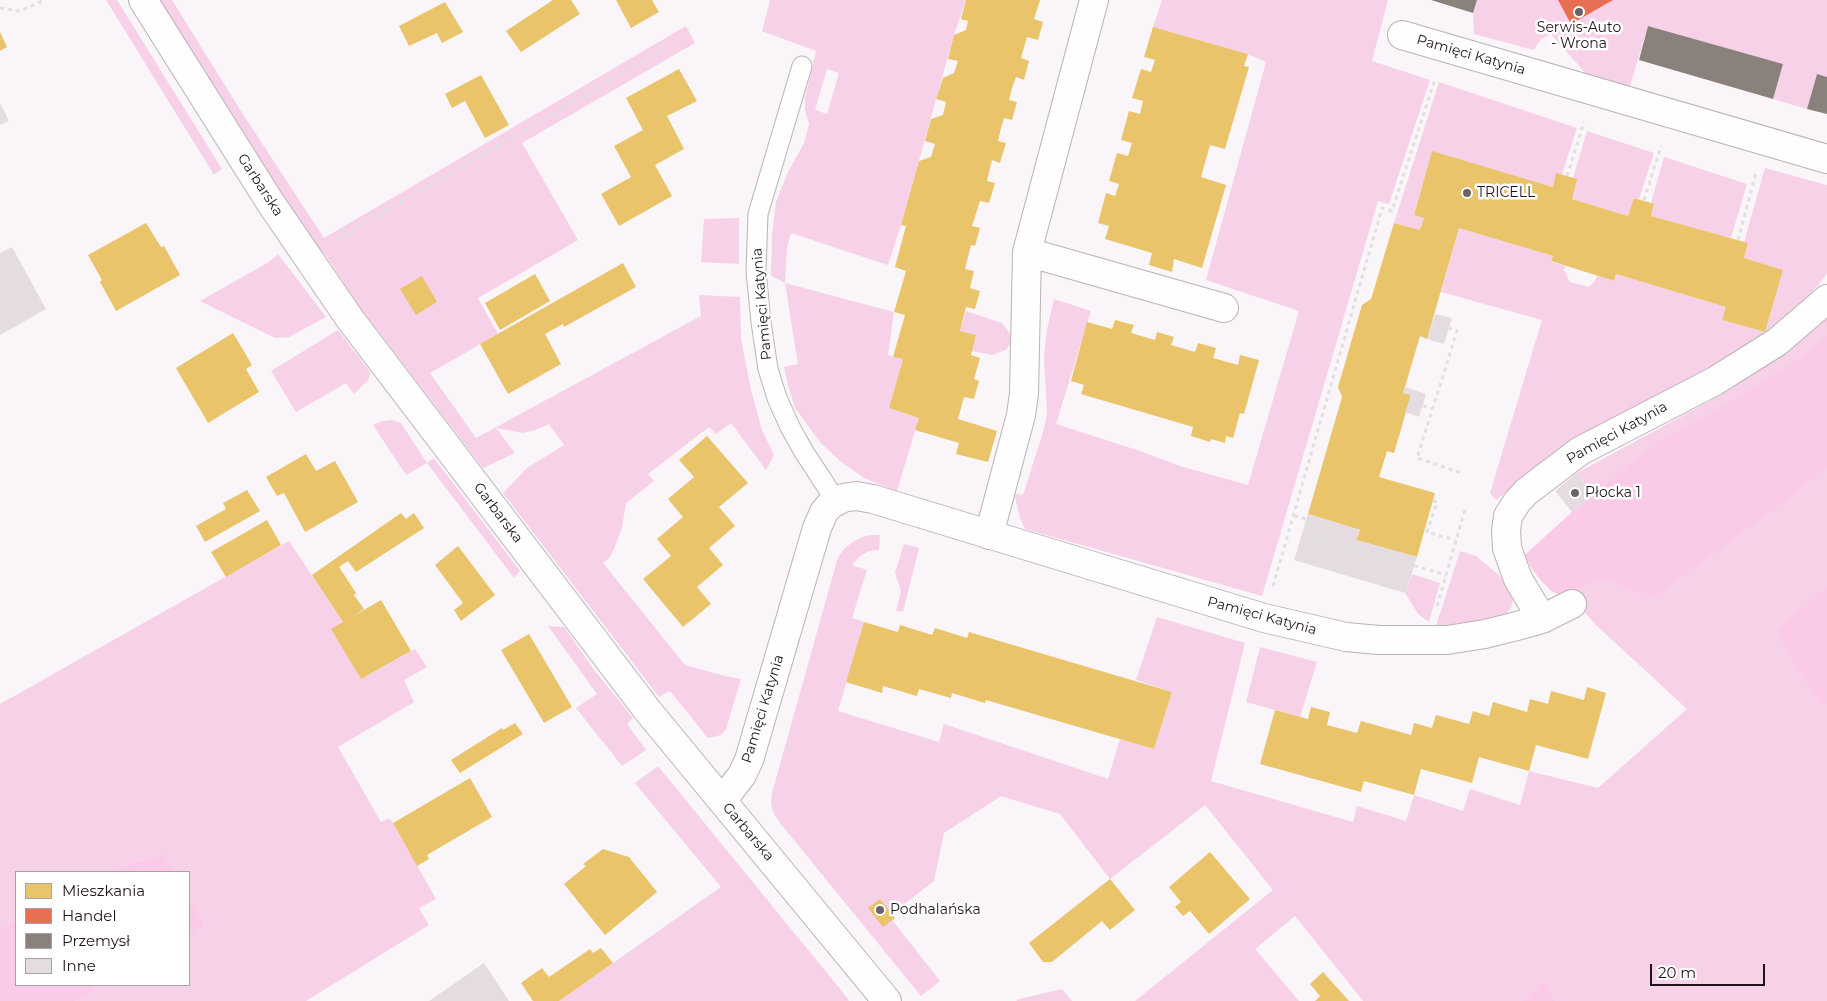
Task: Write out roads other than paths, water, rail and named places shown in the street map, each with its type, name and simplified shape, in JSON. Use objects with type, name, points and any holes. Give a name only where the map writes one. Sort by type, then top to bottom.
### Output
[{"type":"street","name":"Garbarska","points":[[143,0],[270,202],[356,326],[648,710],[887,1001]]},
{"type":"street","points":[[989,535],[1021,415],[1024,394],[1028,252],[1094,0]]},
{"type":"street","name":"Pamięci Katynia","points":[[1402,35],[1827,159]]},
{"type":"street","points":[[1028,252],[1224,308]]},
{"type":"street","name":"Pamięci Katynia","points":[[1542,619],[1518,579],[1506,548],[1508,516],[1517,502],[1526,492],[1580,451],[1715,381],[1770,347],[1827,300]]},
{"type":"street","name":"Pamięci Katynia","points":[[722,801],[742,775],[749,760],[817,528],[824,512],[836,501],[856,496],[873,499],[1264,618],[1346,637],[1379,640],[1447,640],[1485,634],[1542,619],[1572,604]]},
{"type":"lane","name":"Pamięci Katynia","points":[[802,66],[758,214],[756,271],[768,369],[777,398],[804,452],[836,501]]},
{"type":"place","name":"Serwis-Auto - Wrona","points":[[1579,12]]},
{"type":"place","name":"TRICELL","points":[[1467,193]]},
{"type":"place","name":"Płocka 1","points":[[1575,493]]},
{"type":"place","name":"Podhalańska","points":[[880,910]]}]
